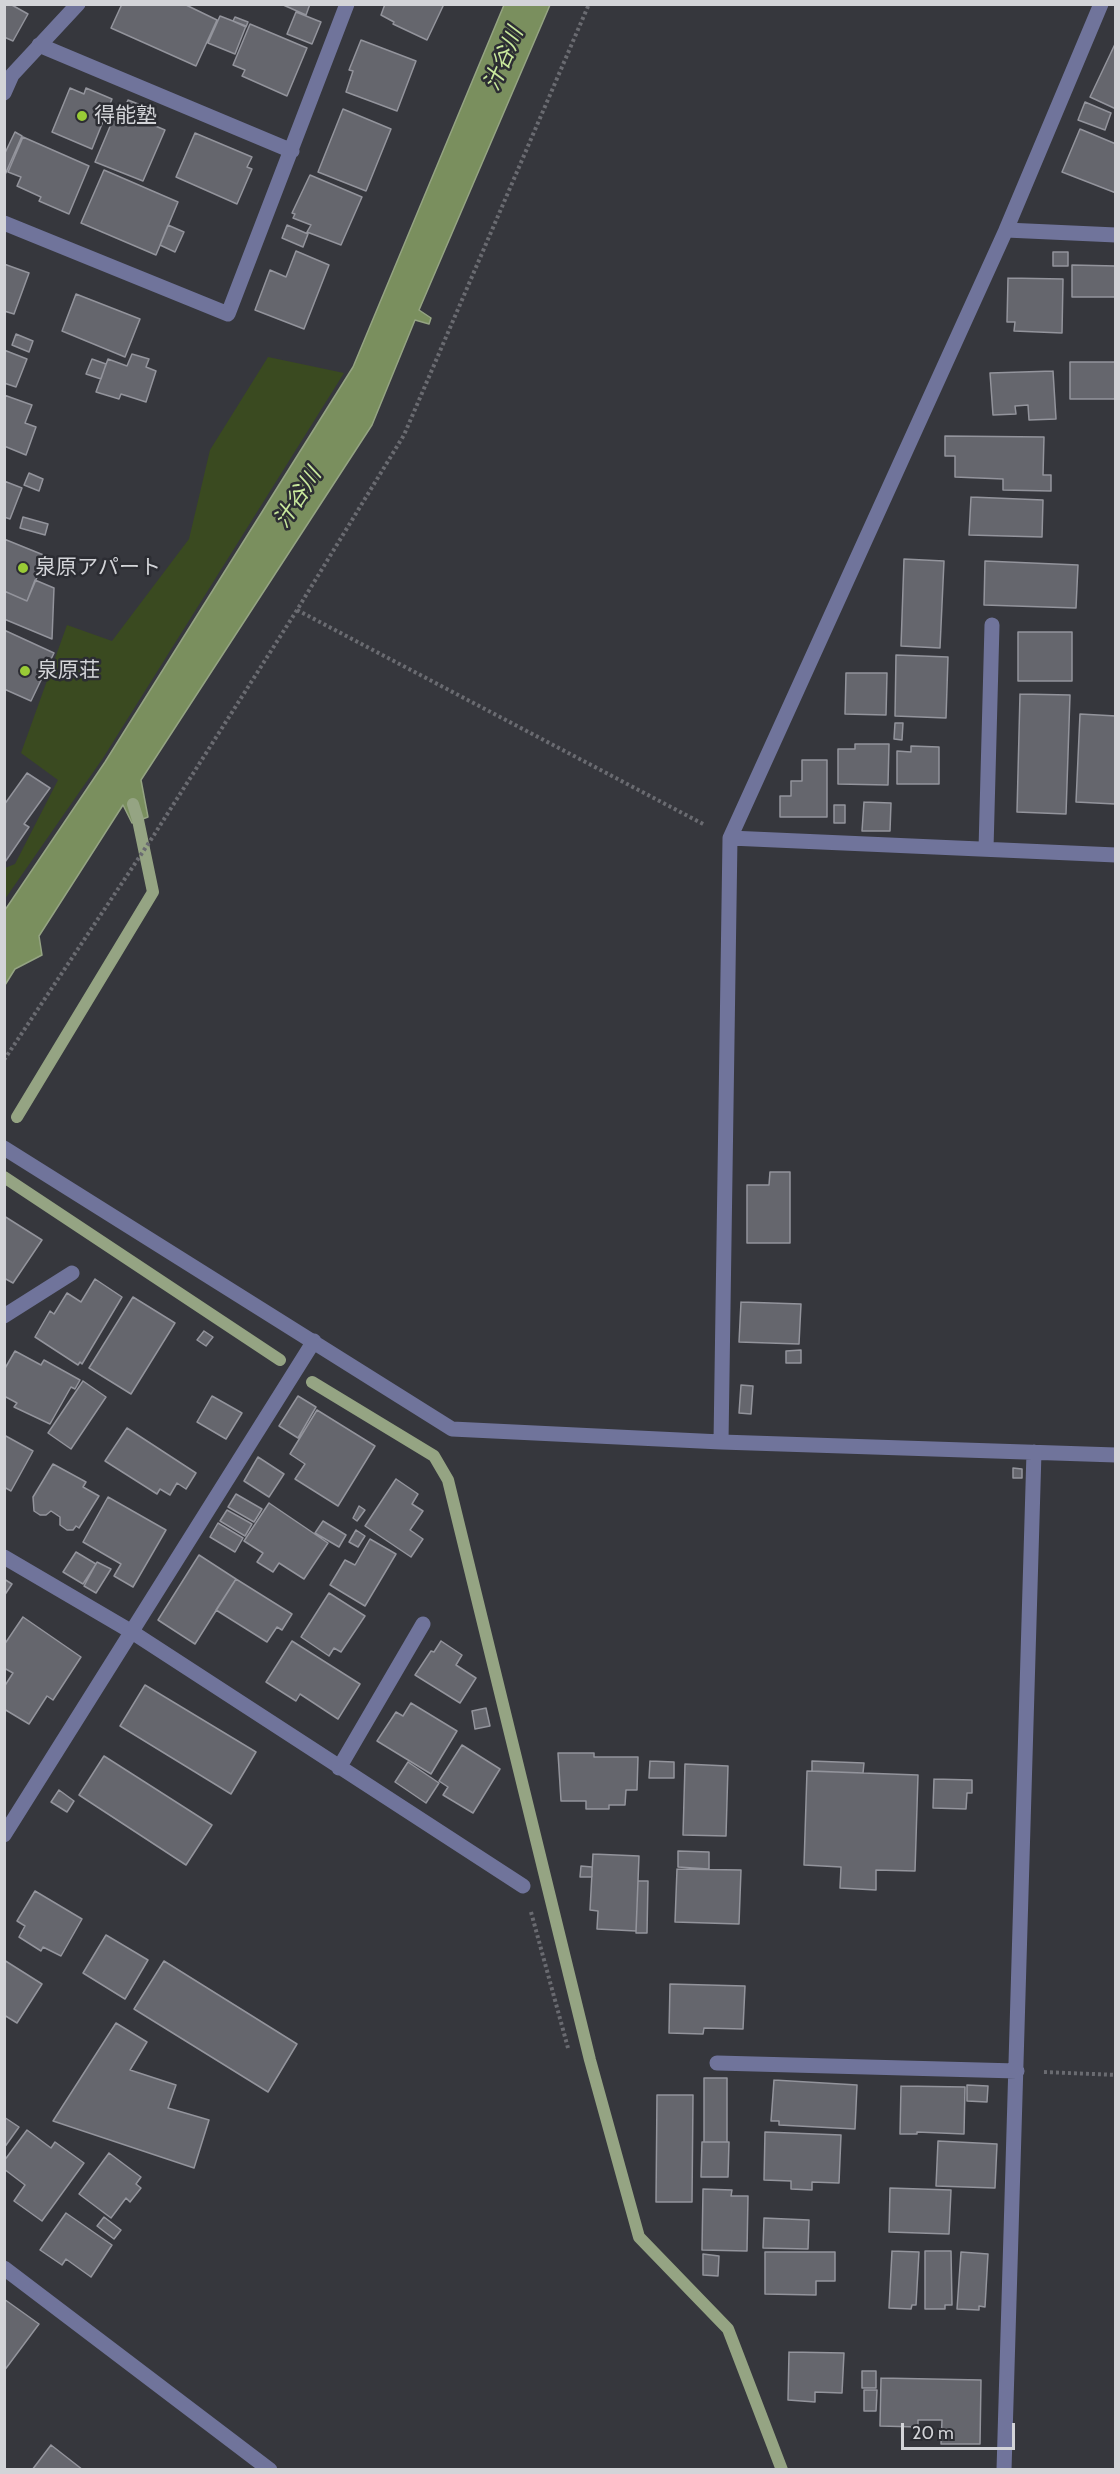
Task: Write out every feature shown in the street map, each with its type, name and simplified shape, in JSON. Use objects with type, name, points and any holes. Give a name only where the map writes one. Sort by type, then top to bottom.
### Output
[{"type":"street","points":[[4,93],[12,75],[78,4]]},
{"type":"street","points":[[4,223],[228,314],[347,4]]},
{"type":"street","points":[[722,1442],[730,838],[1006,230],[1101,4]]},
{"type":"street","points":[[39,45],[292,152]]},
{"type":"street","points":[[1006,230],[1116,235]]},
{"type":"street","points":[[986,849],[992,625]]},
{"type":"street","points":[[730,838],[1116,855]]},
{"type":"street","points":[[4,1148],[452,1429],[722,1442],[1116,1455]]},
{"type":"street","points":[[4,1316],[72,1273]]},
{"type":"street","points":[[4,1835],[314,1341]]},
{"type":"street","points":[[1004,2469],[1034,1452]]},
{"type":"street","points":[[4,1557],[132,1632],[523,1886]]},
{"type":"street","points":[[339,1767],[423,1624]]},
{"type":"street","points":[[717,2063],[1017,2071]]},
{"type":"street","points":[[4,2268],[270,2469]]},
{"type":"path","points":[[4,1060],[154,835],[297,610],[404,435],[589,4]]},
{"type":"path","points":[[297,610],[730,838]]},
{"type":"path","points":[[523,1886],[568,2048]]},
{"type":"path","points":[[1017,2071],[1116,2075]]},
{"type":"shaded area","points":[[268,357],[344,373],[103,758],[5,899],[5,868],[15,864],[58,780],[21,753],[67,625],[112,641],[189,539],[210,450]]},
{"type":"water","name":"汁谷川","points":[[504,5],[550,5],[419,310],[431,318],[429,324],[415,320],[372,425],[141,780],[148,817],[132,823],[123,805],[39,936],[42,955],[15,969],[5,985],[5,910],[105,762],[353,367]]},
{"type":"building","points":[[4,4],[10,4],[28,14],[13,41],[4,37]]},
{"type":"building","points":[[122,4],[184,4],[217,20],[196,66],[111,28]]},
{"type":"building","points":[[281,4],[310,4],[306,15]]},
{"type":"building","points":[[385,4],[444,4],[427,40],[393,24],[394,22],[381,15]]},
{"type":"building","points":[[296,12],[321,22],[312,44],[287,34]]},
{"type":"building","points":[[220,16],[246,26],[235,54],[208,43]]},
{"type":"building","points":[[235,17],[248,22],[246,27],[233,21]]},
{"type":"building","points":[[250,24],[307,48],[287,96],[242,76],[245,70],[233,65]]},
{"type":"building","points":[[361,40],[416,61],[397,111],[346,92],[353,71],[349,70]]},
{"type":"building","points":[[1116,42],[1116,109],[1090,97]]},
{"type":"building","name":"得能塾","points":[[70,88],[84,94],[86,88],[112,99],[92,149],[52,132]]},
{"type":"building","points":[[128,100],[151,109],[146,121],[123,111]]},
{"type":"building","points":[[1085,102],[1111,113],[1105,130],[1078,120]]},
{"type":"building","points":[[343,109],[391,129],[366,191],[318,172]]},
{"type":"building","points":[[117,110],[165,130],[143,181],[95,162]]},
{"type":"building","points":[[1080,129],[1116,144],[1116,193],[1062,172]]},
{"type":"building","points":[[15,132],[22,136],[4,177],[4,155]]},
{"type":"building","points":[[195,133],[252,157],[247,167],[252,169],[237,204],[176,177]]},
{"type":"building","points":[[23,137],[89,166],[69,214],[39,201],[41,197],[17,186],[21,177],[8,172]]},
{"type":"building","points":[[104,170],[178,202],[156,255],[81,223]]},
{"type":"building","points":[[310,175],[362,197],[341,245],[307,232],[311,225],[293,218],[295,214],[292,213]]},
{"type":"building","points":[[168,225],[184,232],[175,252],[160,245]]},
{"type":"building","points":[[287,225],[308,234],[303,247],[282,238]]},
{"type":"building","points":[[296,251],[329,265],[304,329],[255,310],[270,270],[286,277]]},
{"type":"building","points":[[1053,252],[1068,252],[1068,266],[1053,266]]},
{"type":"building","points":[[4,264],[29,273],[14,314],[4,311]]},
{"type":"building","points":[[1072,265],[1116,266],[1116,297],[1072,297]]},
{"type":"building","points":[[1008,278],[1063,279],[1062,333],[1014,331],[1015,322],[1007,322]]},
{"type":"building","points":[[76,294],[140,319],[125,357],[62,331]]},
{"type":"building","points":[[16,334],[33,341],[29,352],[12,345]]},
{"type":"building","points":[[4,350],[27,359],[16,387],[4,383]]},
{"type":"building","points":[[132,354],[149,359],[146,367],[156,371],[146,402],[121,394],[119,399],[96,392],[108,359],[127,366]]},
{"type":"building","points":[[92,359],[106,364],[101,379],[86,374]]},
{"type":"building","points":[[1070,362],[1116,362],[1116,399],[1070,399]]},
{"type":"building","points":[[1053,371],[1056,419],[1029,420],[1028,405],[1015,406],[1016,414],[993,415],[990,373]]},
{"type":"building","points":[[4,395],[32,405],[25,423],[36,427],[26,455],[4,446]]},
{"type":"building","points":[[945,436],[1044,437],[1043,475],[1051,475],[1051,491],[1003,490],[1003,479],[955,477],[955,456],[945,456]]},
{"type":"building","points":[[29,473],[43,479],[39,491],[24,485]]},
{"type":"building","points":[[4,481],[22,488],[10,519],[4,517]]},
{"type":"building","points":[[971,497],[1043,500],[1042,537],[969,535]]},
{"type":"building","points":[[23,517],[48,524],[45,535],[20,528]]},
{"type":"building","name":"泉原アパート","points":[[4,539],[46,556],[27,601],[4,591]]},
{"type":"building","points":[[904,559],[944,561],[940,648],[901,646]]},
{"type":"building","points":[[985,561],[1078,565],[1076,608],[984,605]]},
{"type":"building","points":[[35,580],[54,588],[52,639],[4,619],[4,591],[27,601]]},
{"type":"building","name":"泉原荘","points":[[4,630],[54,653],[31,701],[4,689]]},
{"type":"building","points":[[1018,632],[1072,632],[1072,681],[1018,681]]},
{"type":"building","points":[[896,655],[948,657],[946,718],[895,716]]},
{"type":"building","points":[[846,673],[887,673],[886,715],[845,714]]},
{"type":"building","points":[[1020,694],[1070,695],[1066,814],[1017,812]]},
{"type":"building","points":[[1080,714],[1116,716],[1115,804],[1076,802]]},
{"type":"building","points":[[895,723],[903,723],[902,740],[894,739]]},
{"type":"building","points":[[855,744],[889,744],[888,785],[838,784],[838,749],[855,749]]},
{"type":"building","points":[[911,746],[939,747],[939,784],[897,784],[897,751],[911,752]]},
{"type":"building","points":[[802,760],[827,760],[827,817],[780,817],[780,796],[791,796],[791,781],[802,781]]},
{"type":"building","points":[[27,773],[50,788],[24,824],[29,827],[5,862],[4,805]]},
{"type":"building","points":[[864,802],[891,803],[890,831],[862,831]]},
{"type":"building","points":[[834,805],[845,805],[845,823],[834,823]]},
{"type":"building","points":[[770,1172],[790,1172],[790,1243],[747,1243],[747,1185],[769,1185]]},
{"type":"building","points":[[4,1216],[42,1240],[13,1283],[4,1278]]},
{"type":"building","points":[[95,1279],[122,1297],[82,1364],[80,1362],[78,1365],[35,1337],[50,1311],[54,1314],[67,1293],[81,1302]]},
{"type":"building","points":[[133,1297],[175,1323],[131,1394],[89,1368]]},
{"type":"building","points":[[741,1302],[801,1304],[799,1344],[739,1342]]},
{"type":"building","points":[[204,1331],[213,1337],[206,1346],[197,1340]]},
{"type":"building","points":[[801,1350],[801,1363],[786,1363],[786,1351]]},
{"type":"building","points":[[15,1351],[41,1365],[44,1360],[80,1380],[75,1389],[71,1387],[50,1424],[14,1407],[17,1403],[4,1396],[4,1370]]},
{"type":"building","points":[[83,1381],[106,1397],[71,1449],[48,1433]]},
{"type":"building","points":[[741,1385],[753,1386],[751,1414],[739,1413]]},
{"type":"building","points":[[212,1396],[242,1413],[226,1439],[197,1422]]},
{"type":"building","points":[[298,1396],[316,1407],[298,1438],[279,1426]]},
{"type":"building","points":[[317,1410],[375,1446],[338,1506],[295,1479],[305,1464],[290,1454]]},
{"type":"building","points":[[127,1428],[196,1473],[186,1489],[177,1483],[170,1495],[160,1489],[157,1494],[105,1461]]},
{"type":"building","points":[[4,1435],[33,1451],[11,1491],[4,1487]]},
{"type":"building","points":[[258,1457],[284,1474],[269,1497],[244,1481]]},
{"type":"building","points":[[53,1464],[86,1482],[83,1487],[99,1496],[79,1528],[76,1526],[73,1530],[67,1530],[60,1525],[60,1517],[51,1511],[46,1515],[40,1515],[34,1511],[33,1497]]},
{"type":"building","points":[[1013,1468],[1022,1469],[1022,1478],[1013,1478]]},
{"type":"building","points":[[396,1479],[418,1494],[412,1504],[423,1511],[410,1530],[423,1539],[411,1557],[365,1526]]},
{"type":"building","points":[[236,1494],[262,1509],[254,1522],[228,1507]]},
{"type":"building","points":[[108,1497],[166,1530],[133,1587],[114,1576],[121,1564],[83,1542]]},
{"type":"building","points":[[269,1503],[328,1543],[304,1579],[279,1563],[273,1572],[257,1562],[263,1553],[244,1541]]},
{"type":"building","points":[[359,1506],[365,1510],[357,1521],[353,1518]]},
{"type":"building","points":[[227,1510],[252,1524],[245,1536],[220,1521]]},
{"type":"building","points":[[323,1521],[346,1535],[339,1547],[315,1533]]},
{"type":"building","points":[[218,1523],[243,1538],[235,1552],[210,1537]]},
{"type":"building","points":[[356,1530],[365,1536],[358,1547],[349,1542]]},
{"type":"building","points":[[370,1539],[396,1554],[365,1606],[330,1585],[345,1560],[355,1565]]},
{"type":"building","points":[[76,1552],[96,1564],[83,1584],[63,1572]]},
{"type":"building","points":[[199,1555],[236,1579],[195,1644],[158,1620]]},
{"type":"building","points":[[97,1562],[111,1569],[96,1593],[84,1586]]},
{"type":"building","points":[[4,1579],[12,1584],[4,1596]]},
{"type":"building","points":[[236,1579],[292,1614],[282,1630],[277,1627],[267,1642],[216,1610]]},
{"type":"building","points":[[329,1593],[365,1616],[341,1652],[334,1648],[329,1656],[301,1637]]},
{"type":"building","points":[[23,1617],[81,1657],[53,1700],[47,1696],[29,1724],[4,1709],[4,1687],[13,1673],[4,1668],[4,1645]]},
{"type":"building","points":[[292,1641],[360,1684],[338,1719],[300,1694],[296,1701],[266,1682]]},
{"type":"building","points":[[441,1641],[462,1655],[456,1665],[476,1678],[460,1703],[415,1675],[431,1651],[434,1652]]},
{"type":"building","points":[[145,1685],[256,1752],[231,1794],[120,1726]]},
{"type":"building","points":[[411,1703],[457,1731],[431,1774],[377,1741],[396,1712],[403,1716]]},
{"type":"building","points":[[486,1708],[490,1726],[475,1729],[472,1711]]},
{"type":"building","points":[[462,1745],[500,1769],[473,1813],[443,1795],[448,1787],[439,1781]]},
{"type":"building","points":[[558,1753],[594,1753],[594,1757],[638,1757],[637,1790],[626,1790],[625,1805],[609,1805],[609,1809],[586,1809],[586,1801],[561,1801]]},
{"type":"building","points":[[104,1756],[212,1825],[186,1865],[79,1795]]},
{"type":"building","points":[[650,1761],[674,1762],[674,1778],[649,1778]]},
{"type":"building","points":[[812,1761],[864,1763],[863,1773],[812,1771]]},
{"type":"building","points":[[408,1762],[439,1783],[426,1803],[395,1782]]},
{"type":"building","points":[[685,1764],[728,1766],[726,1836],[683,1835]]},
{"type":"building","points":[[807,1771],[918,1775],[915,1871],[876,1870],[876,1890],[840,1888],[841,1867],[804,1865]]},
{"type":"building","points":[[934,1779],[972,1780],[972,1793],[967,1793],[966,1809],[933,1808]]},
{"type":"building","points":[[59,1790],[74,1801],[67,1812],[51,1802]]},
{"type":"building","points":[[678,1851],[709,1852],[709,1869],[678,1867]]},
{"type":"building","points":[[593,1854],[639,1856],[636,1931],[597,1929],[598,1911],[590,1910]]},
{"type":"building","points":[[581,1866],[592,1867],[592,1877],[580,1877]]},
{"type":"building","points":[[677,1869],[741,1870],[739,1924],[675,1922]]},
{"type":"building","points":[[638,1881],[648,1881],[647,1933],[636,1933]]},
{"type":"building","points":[[35,1891],[82,1919],[61,1956],[43,1947],[41,1951],[19,1937],[25,1926],[17,1921]]},
{"type":"building","points":[[106,1935],[148,1960],[125,1999],[83,1973]]},
{"type":"building","points":[[4,1960],[42,1984],[17,2023],[4,2015]]},
{"type":"building","points":[[164,1961],[297,2044],[268,2092],[134,2009]]},
{"type":"building","points":[[670,1984],[745,1986],[743,2029],[704,2028],[703,2034],[669,2033]]},
{"type":"building","points":[[116,2023],[147,2042],[130,2070],[176,2085],[168,2108],[209,2120],[194,2168],[53,2121]]},
{"type":"building","points":[[704,2078],[727,2078],[727,2142],[704,2142]]},
{"type":"building","points":[[774,2080],[857,2085],[855,2129],[779,2125],[779,2121],[771,2121]]},
{"type":"building","points":[[967,2085],[988,2086],[987,2102],[967,2101]]},
{"type":"building","points":[[901,2086],[965,2087],[964,2134],[917,2132],[917,2134],[900,2134]]},
{"type":"building","points":[[657,2095],[693,2095],[692,2202],[656,2202]]},
{"type":"building","points":[[4,2117],[19,2127],[4,2148]]},
{"type":"building","points":[[27,2130],[51,2148],[55,2142],[84,2163],[42,2221],[14,2201],[25,2185],[4,2169],[4,2161]]},
{"type":"building","points":[[765,2132],[841,2135],[839,2183],[812,2182],[812,2190],[791,2189],[791,2181],[764,2180]]},
{"type":"building","points":[[938,2141],[997,2144],[995,2188],[936,2186]]},
{"type":"building","points":[[702,2142],[729,2142],[728,2177],[701,2177]]},
{"type":"building","points":[[109,2153],[141,2177],[136,2184],[141,2188],[130,2202],[126,2198],[111,2218],[79,2194]]},
{"type":"building","points":[[890,2188],[951,2190],[949,2234],[889,2232]]},
{"type":"building","points":[[703,2189],[732,2190],[731,2196],[748,2196],[747,2251],[702,2250]]},
{"type":"building","points":[[66,2213],[112,2245],[91,2277],[66,2259],[62,2265],[40,2250]]},
{"type":"building","points":[[104,2217],[121,2230],[114,2239],[97,2226]]},
{"type":"building","points":[[764,2218],[809,2220],[808,2249],[763,2248]]},
{"type":"building","points":[[892,2251],[919,2252],[916,2305],[912,2305],[911,2309],[889,2308]]},
{"type":"building","points":[[925,2251],[951,2251],[952,2305],[945,2305],[945,2309],[925,2309]]},
{"type":"building","points":[[765,2252],[835,2252],[835,2281],[816,2281],[816,2295],[765,2294]]},
{"type":"building","points":[[961,2252],[988,2254],[985,2307],[979,2306],[979,2310],[957,2309]]},
{"type":"building","points":[[703,2254],[719,2256],[718,2276],[703,2275]]},
{"type":"building","points":[[4,2299],[39,2324],[4,2371]]},
{"type":"building","points":[[789,2352],[844,2353],[842,2393],[815,2392],[815,2402],[788,2400]]},
{"type":"building","points":[[862,2371],[876,2371],[876,2388],[862,2388]]},
{"type":"building","points":[[881,2378],[981,2380],[980,2444],[941,2444],[942,2420],[918,2420],[918,2427],[880,2426]]},
{"type":"building","points":[[864,2390],[877,2390],[876,2411],[864,2411]]},
{"type":"building","points":[[51,2445],[83,2470],[32,2470]]},
{"type":"waterway","points":[[17,1117],[153,892],[133,804]]},
{"type":"waterway","points":[[4,1177],[280,1360]]},
{"type":"waterway","points":[[312,1382],[434,1456],[448,1480],[590,2060],[639,2237],[728,2329],[782,2470]]},
{"type":"place","name":"得能塾","points":[[82,116]]},
{"type":"place","name":"泉原アパート","points":[[23,568]]},
{"type":"place","name":"泉原荘","points":[[25,671]]}]
